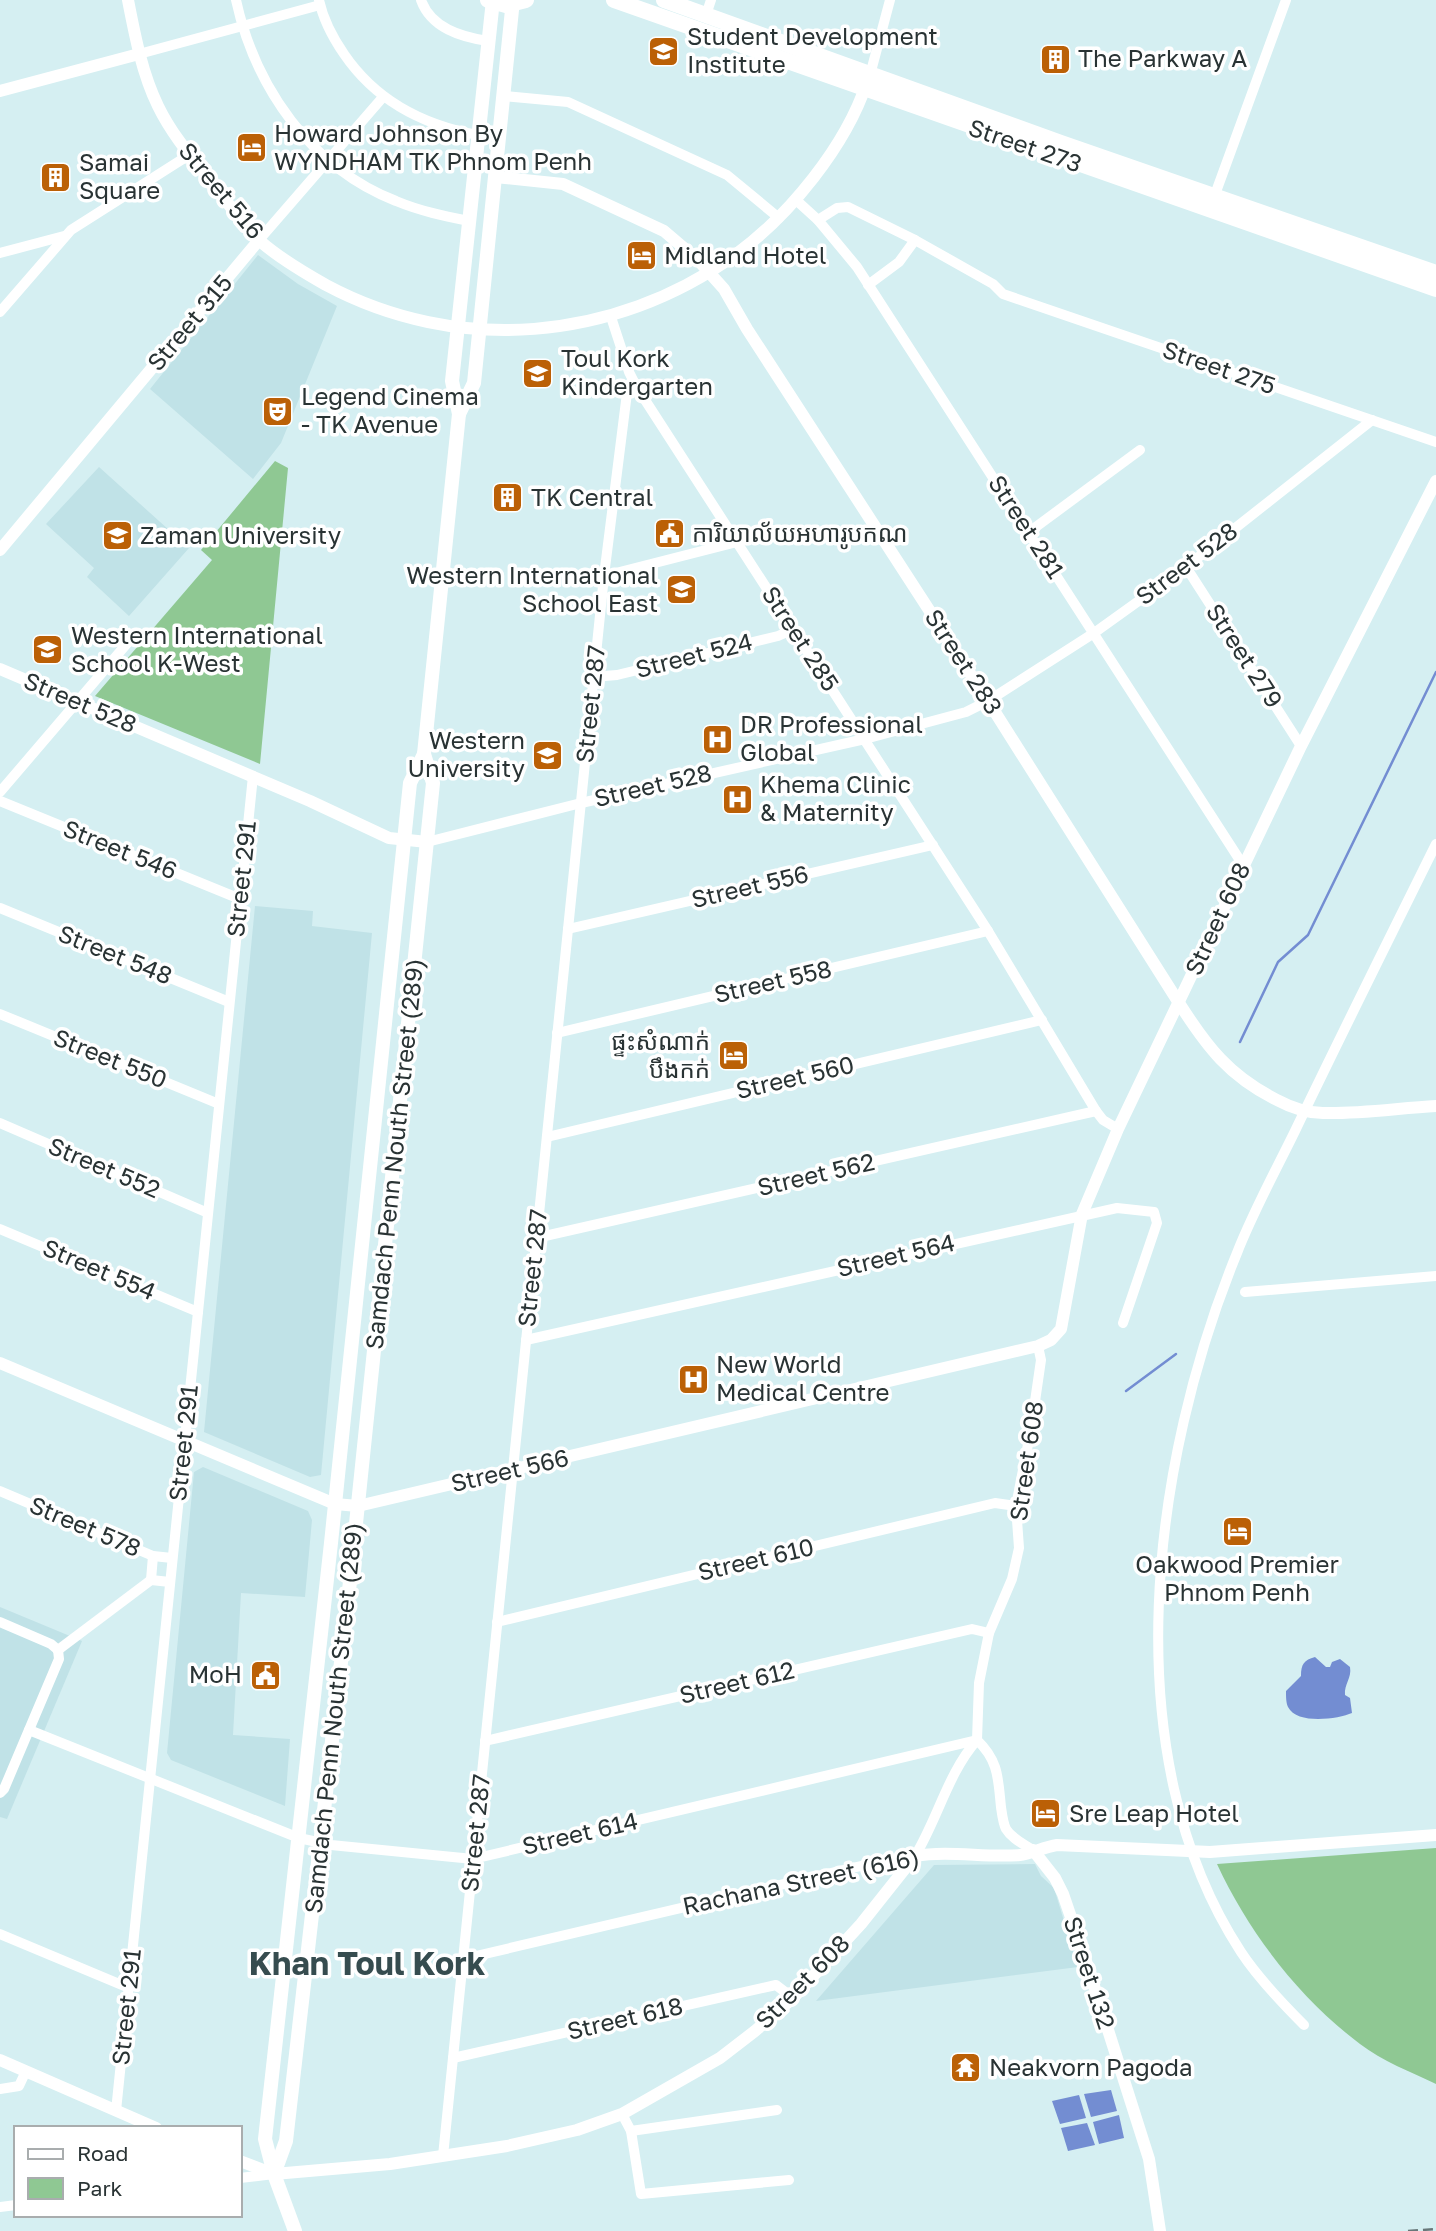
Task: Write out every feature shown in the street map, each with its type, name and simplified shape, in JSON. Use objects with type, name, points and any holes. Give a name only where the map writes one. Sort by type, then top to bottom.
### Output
[{"type":"main road","name":"Street 273","points":[[614,0],[867,82],[1319,240],[1436,288]]},
{"type":"main road","name":"Street 273","points":[[664,0],[709,7],[867,82]]},
{"type":"main road","name":"Samdach Penn Nouth Street (289)","points":[[274,2174],[265,2139],[410,783],[424,754],[459,414],[452,381],[491,1]]},
{"type":"main road","points":[[491,1],[517,1]]},
{"type":"main road","name":"Samdach Penn Nouth Street (289)","points":[[459,414],[474,383],[504,96],[517,1]]},
{"type":"main road","name":"Street 273","points":[[1319,240],[1436,273]]},
{"type":"main road","name":"Samdach Penn Nouth Street (289)","points":[[274,2174],[286,2141],[358,1506],[433,783],[424,754]]},
{"type":"main road","points":[[351,1352],[374,1354]]},
{"type":"main road","points":[[315,1688],[338,1690]]},
{"type":"main road","points":[[274,2174],[295,2231]]},
{"type":"street","name":"Street 516","points":[[128,0],[139,54],[157,104],[174,135],[259,240],[304,273],[349,297],[384,311],[457,328],[546,329],[611,317],[664,297],[710,273],[748,246],[796,200],[822,166],[867,82]]},
{"type":"street","points":[[236,0],[256,64],[275,100],[299,132],[328,160],[360,183],[394,201],[469,221]]},
{"type":"street","points":[[421,0],[425,9],[445,29],[468,38],[488,41]]},
{"type":"street","points":[[867,82],[890,0]]},
{"type":"street","points":[[1212,203],[1286,0]]},
{"type":"street","points":[[0,91],[319,3],[334,40],[356,71],[383,97],[404,112],[427,123],[478,135]]},
{"type":"street","points":[[504,96],[568,102],[727,175],[779,218]]},
{"type":"street","name":"Street 315","points":[[0,550],[259,240],[383,97]]},
{"type":"street","points":[[0,312],[65,235],[189,155]]},
{"type":"street","name":"Street 283","points":[[495,177],[563,184],[664,231],[724,289],[747,330],[988,701],[1179,1003],[1204,1041],[1225,1066],[1255,1089],[1305,1110],[1322,1113],[1436,1106]]},
{"type":"street","name":"Street 281","points":[[796,200],[818,220],[857,267],[1243,865]]},
{"type":"street","name":"Street 275","points":[[818,220],[837,208],[848,207],[915,240],[993,284],[1003,294],[1436,442]]},
{"type":"street","points":[[0,253],[65,235]]},
{"type":"street","points":[[868,285],[899,262],[915,240]]},
{"type":"street","name":"Street 285","points":[[611,317],[636,386],[988,931],[1096,1111],[1103,1120],[1118,1129]]},
{"type":"street","name":"Street 287","points":[[443,2157],[604,576],[626,393],[636,386]]},
{"type":"street","name":"Street 528","points":[[0,669],[253,776],[389,838],[427,842],[581,803],[865,739],[966,712],[988,701],[1094,633],[1186,566],[1372,420]]},
{"type":"street","points":[[1029,532],[1140,450]]},
{"type":"street","name":"Street 608","points":[[242,2178],[443,2157],[577,2130],[622,2115],[720,2058],[793,1998],[861,1924],[915,1856],[928,1835],[961,1758],[977,1740],[979,1683],[989,1633],[1016,1566],[1016,1506],[1041,1360],[1038,1346],[1051,1340],[1060,1329],[1082,1214],[1118,1129],[1243,865],[1436,481]]},
{"type":"street","points":[[604,576],[737,542]]},
{"type":"street","name":"Street 279","points":[[1186,566],[1301,746]]},
{"type":"street","name":"Street 524","points":[[593,677],[617,675],[778,636],[794,629]]},
{"type":"street","points":[[0,792],[130,640]]},
{"type":"street","name":"Street 291","points":[[116,2110],[253,776]]},
{"type":"street","name":"Street 546","points":[[0,801],[240,900]]},
{"type":"street","points":[[1304,2025],[1242,1953],[1210,1895],[1192,1852],[1172,1774],[1159,1689],[1157,1621],[1165,1528],[1184,1421],[1203,1349],[1237,1252],[1436,844]]},
{"type":"street","name":"Street 556","points":[[568,929],[933,845]]},
{"type":"street","name":"Street 548","points":[[0,908],[229,1002]]},
{"type":"street","name":"Street 558","points":[[557,1032],[988,931]]},
{"type":"street","name":"Street 550","points":[[0,1014],[219,1104]]},
{"type":"street","name":"Street 560","points":[[547,1137],[1042,1020]]},
{"type":"street","name":"Street 562","points":[[536,1238],[1096,1111]]},
{"type":"street","name":"Street 552","points":[[0,1123],[208,1213]]},
{"type":"street","name":"Street 564","points":[[526,1340],[1082,1214],[1117,1208],[1154,1212],[1157,1223],[1123,1323]]},
{"type":"street","name":"Street 554","points":[[0,1229],[198,1312]]},
{"type":"street","points":[[1245,1292],[1436,1276]]},
{"type":"street","name":"Street 566","points":[[0,1363],[335,1504],[358,1506],[1038,1346]]},
{"type":"street","name":"Street 578","points":[[0,1491],[153,1556],[172,1558]]},
{"type":"street","name":"Street 610","points":[[497,1622],[995,1503],[1016,1506]]},
{"type":"street","points":[[151,1580],[153,1556]]},
{"type":"street","points":[[58,1650],[151,1580],[170,1582]]},
{"type":"street","points":[[0,1622],[51,1644],[58,1650],[58,1659],[0,1793]]},
{"type":"street","name":"Street 612","points":[[485,1741],[972,1629],[989,1633]]},
{"type":"street","name":"Street 614","points":[[29,1730],[299,1838],[321,1843],[473,1859],[977,1740]]},
{"type":"street","name":"Street 132","points":[[977,1740],[988,1750],[996,1765],[1006,1829],[1033,1850],[1055,1878],[1063,1894],[1149,2159],[1160,2231]]},
{"type":"street","name":"Rachana Street (616)","points":[[463,1959],[878,1862],[934,1853],[1020,1855],[1057,1845],[1124,1846],[1192,1852],[1436,1835]]},
{"type":"street","points":[[0,1934],[129,1988]]},
{"type":"street","name":"Street 618","points":[[453,2058],[776,1985],[793,1998]]},
{"type":"street","points":[[0,2060],[152,2126]]},
{"type":"street","points":[[0,2089],[19,2086],[26,2071]]},
{"type":"street","points":[[631,2131],[777,2110]]},
{"type":"street","points":[[622,2115],[631,2131],[641,2194],[789,2180]]},
{"type":"street","points":[[242,2162],[274,2174]]},
{"type":"shaded area","points":[[258,255],[298,284],[337,306],[281,443],[253,479],[150,389]]},
{"type":"shaded area","name":"Zaman University","points":[[99,467],[189,548],[129,616],[87,577],[94,568],[46,524]]},
{"type":"shaded area","points":[[255,906],[313,911],[312,926],[372,933],[321,1475],[310,1477],[204,1432]]},
{"type":"shaded area","points":[[203,1467],[308,1511],[312,1520],[305,1597],[241,1593],[233,1735],[290,1739],[285,1806],[171,1760],[167,1753],[194,1472]]},
{"type":"shaded area","points":[[0,1607],[82,1641],[7,1819],[0,1817]]},
{"type":"shaded area","points":[[1035,1864],[1041,1876],[1054,1888],[1078,1967],[816,2001],[934,1865]]},
{"type":"green space","points":[[275,461],[288,468],[260,764],[95,696],[212,560],[201,550]]},
{"type":"green space","points":[[1436,1848],[1436,2084],[1369,2050],[1316,2006],[1260,1939],[1217,1864]]},
{"type":"water","points":[[1315,1657],[1326,1667],[1340,1659],[1350,1667],[1345,1695],[1350,1698],[1352,1713],[1318,1719],[1300,1716],[1288,1707],[1286,1691],[1301,1676],[1304,1663]]},
{"type":"water","points":[[1111,2090],[1117,2111],[1091,2117],[1084,2094]]},
{"type":"water","points":[[1079,2095],[1086,2118],[1060,2124],[1052,2101]]},
{"type":"water","points":[[1119,2115],[1124,2138],[1099,2144],[1093,2122]]},
{"type":"water","points":[[1087,2123],[1095,2145],[1068,2151],[1061,2128]]},
{"type":"waterway","points":[[1240,1042],[1278,962],[1308,935],[1436,672]]},
{"type":"waterway","points":[[1126,1391],[1176,1354]]},
{"type":"railway","points":[[1408,2231],[1436,2229]]},
{"type":"place","name":"Student Development Institute","points":[[664,51]]},
{"type":"place","name":"The Parkway A","points":[[1055,59]]},
{"type":"place","name":"Howard Johnson By WYNDHAM TK Phnom Penh","points":[[251,148]]},
{"type":"place","name":"Samai Square","points":[[56,177]]},
{"type":"place","name":"Midland Hotel","points":[[641,256]]},
{"type":"place","name":"Toul Kork Kindergarten","points":[[538,373]]},
{"type":"place","name":"Legend Cinema - TK Avenue","points":[[278,411]]},
{"type":"place","name":"TK Central","points":[[508,498]]},
{"type":"place","name":"ការិយាល័យអហារូបកណ","points":[[669,534]]},
{"type":"place","name":"Zaman University","points":[[117,536]]},
{"type":"place","name":"Western International School East","points":[[681,590]]},
{"type":"place","name":"Western International School K-West","points":[[48,650]]},
{"type":"place","name":"DR Professional Global","points":[[717,739]]},
{"type":"place","name":"Western University","points":[[548,755]]},
{"type":"place","name":"Khema Clinic & Maternity","points":[[737,799]]},
{"type":"place","name":"ផ្ទះសំណាក់ បឹងកក់","points":[[733,1056]]},
{"type":"place","name":"New World Medical Centre","points":[[693,1379]]},
{"type":"place","name":"Oakwood Premier Phnom Penh","points":[[1237,1531]]},
{"type":"place","name":"MoH","points":[[265,1675]]},
{"type":"place","name":"Sre Leap Hotel","points":[[1046,1814]]},
{"type":"place","name":"Neakvorn Pagoda","points":[[966,2068]]},
{"type":"district","name":"Khan Toul Kork","points":[[367,1964]]}]
